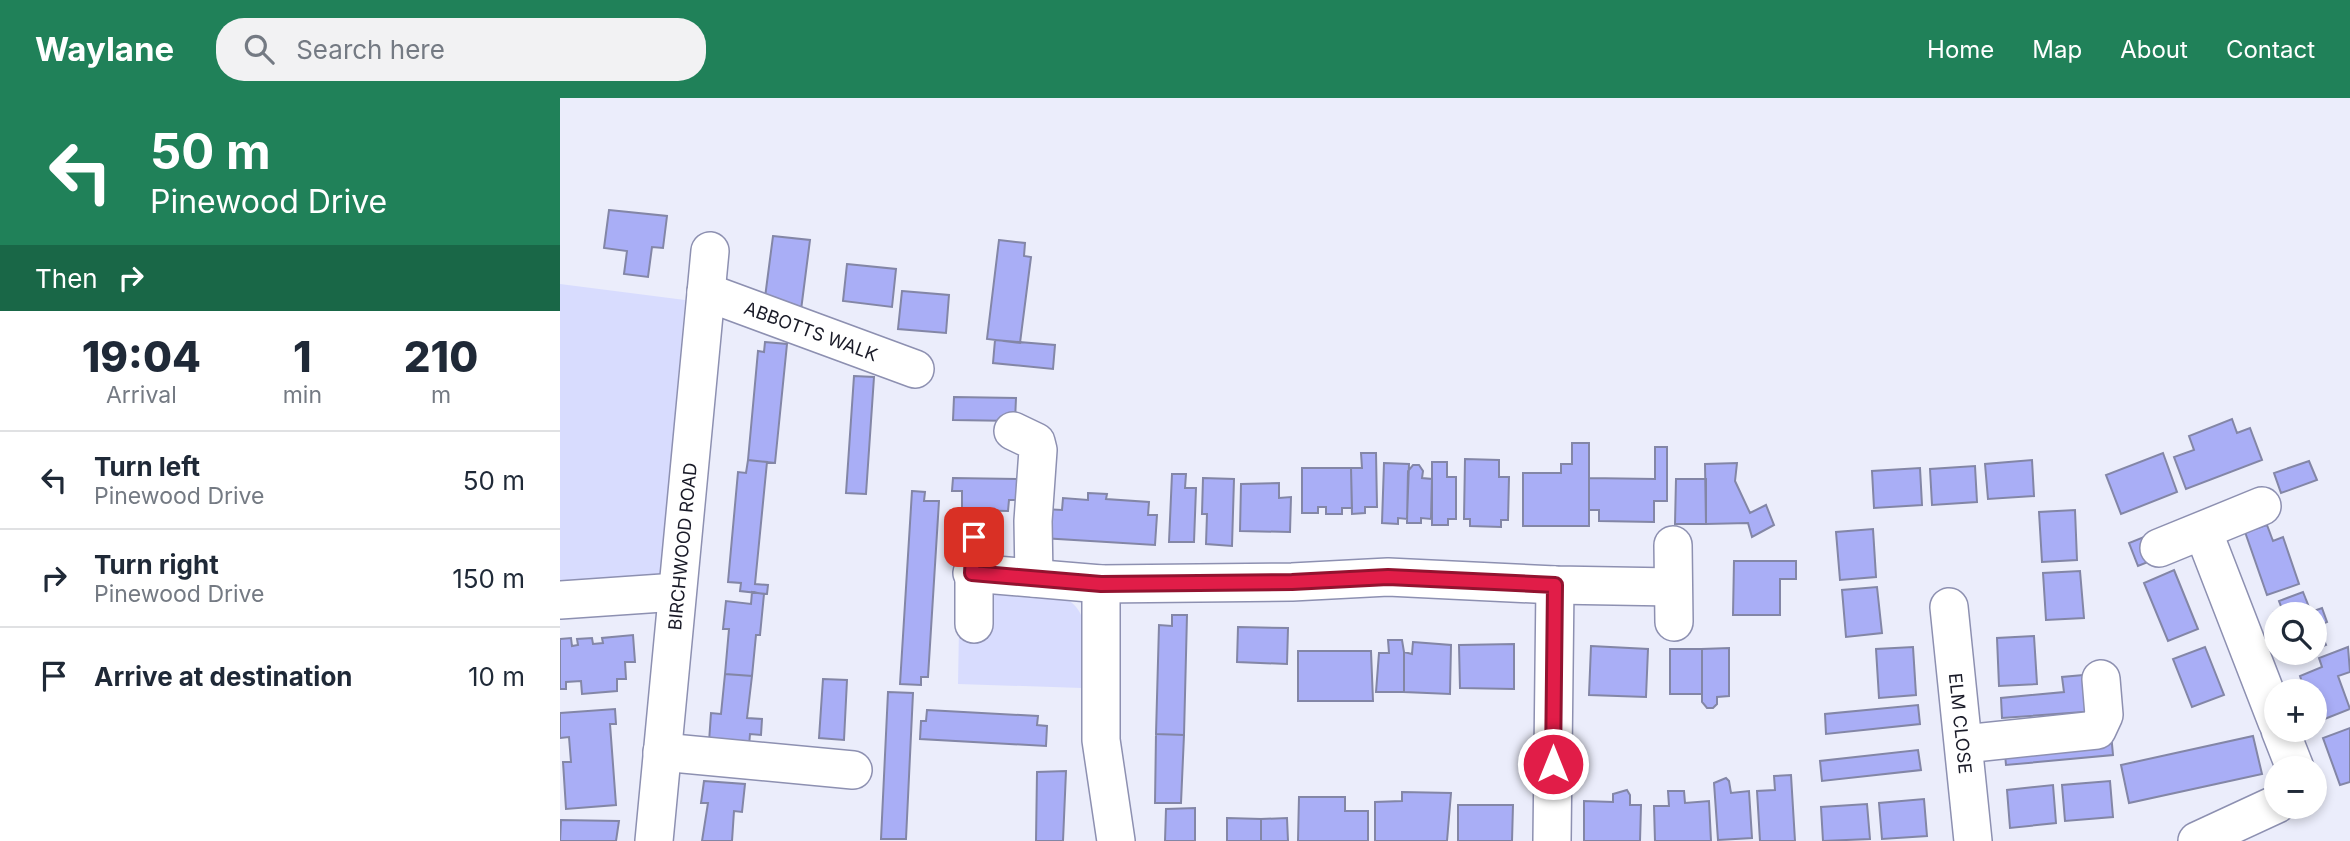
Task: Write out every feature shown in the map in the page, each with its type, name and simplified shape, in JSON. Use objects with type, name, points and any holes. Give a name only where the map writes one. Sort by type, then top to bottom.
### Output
[{"type":"street","name":"BIRCHWOOD ROAD","points":[[654,841],[710,251]]},
{"type":"street","name":"ABBOTTS WALK","points":[[706,292],[915,369]]},
{"type":"street","points":[[1013,431],[1036,442],[1038,450],[1033,522],[1034,578]]},
{"type":"street","points":[[2159,548],[2262,506]]},
{"type":"street","points":[[2203,531],[2264,688]]},
{"type":"street","points":[[974,537],[974,624]]},
{"type":"street","points":[[972,573],[1101,584],[1292,582],[1388,577],[1555,585],[1674,604],[1673,545]]},
{"type":"street","points":[[1101,584],[1101,740],[1116,841]]},
{"type":"street","points":[[1552,841],[1555,585]]},
{"type":"street","points":[[560,600],[677,592]]},
{"type":"street","name":"ELM CLOSE","points":[[1949,607],[1973,841]]},
{"type":"street","points":[[1964,744],[2097,730],[2104,715],[2101,679]]},
{"type":"street","points":[[662,752],[853,769]]},
{"type":"street","points":[[2197,841],[2264,810]]},
{"type":"shaded area","points":[[560,284],[685,300],[660,581],[560,586]]},
{"type":"shaded area","points":[[990,589],[1056,595],[1073,603],[1080,613],[1086,637],[1082,688],[958,684],[959,627]]},
{"type":"building","points":[[609,210],[667,216],[663,248],[652,247],[648,277],[624,274],[627,251],[604,248]]},
{"type":"building","points":[[773,236],[810,240],[801,310],[764,305]]},
{"type":"building","points":[[999,240],[1025,243],[1024,256],[1031,257],[1020,343],[987,339]]},
{"type":"building","points":[[847,264],[896,269],[892,307],[843,301]]},
{"type":"building","points":[[902,291],[949,295],[946,333],[898,329]]},
{"type":"building","points":[[995,340],[1055,345],[1053,369],[993,363]]},
{"type":"building","points":[[765,342],[787,344],[775,463],[748,460],[758,351],[764,352]]},
{"type":"building","points":[[854,376],[874,377],[866,494],[846,493]]},
{"type":"building","points":[[954,397],[1016,398],[1015,421],[953,420]]},
{"type":"building","points":[[2232,419],[2237,433],[2250,428],[2262,460],[2186,489],[2174,457],[2194,450],[2189,436]]},
{"type":"building","points":[[1572,443],[1589,443],[1589,526],[1523,526],[1523,473],[1561,473],[1561,464],[1572,464]]},
{"type":"building","points":[[1655,447],[1667,447],[1667,501],[1654,501],[1654,522],[1599,521],[1599,510],[1589,510],[1589,478],[1655,479]]},
{"type":"building","points":[[1361,453],[1376,453],[1377,507],[1365,507],[1365,513],[1352,514],[1351,468],[1362,468]]},
{"type":"building","points":[[2163,453],[2177,492],[2121,514],[2106,475]]},
{"type":"building","points":[[1465,459],[1499,460],[1499,477],[1509,477],[1508,520],[1501,520],[1501,527],[1470,526],[1470,519],[1464,519]]},
{"type":"building","points":[[748,460],[767,462],[755,584],[768,585],[767,594],[740,591],[741,583],[728,582],[738,472],[746,473]]},
{"type":"building","points":[[2032,460],[2034,496],[1988,499],[1985,464]]},
{"type":"building","points":[[2309,461],[2317,480],[2281,493],[2274,473]]},
{"type":"building","points":[[1432,462],[1447,462],[1447,477],[1456,477],[1456,519],[1448,519],[1448,525],[1432,525]]},
{"type":"building","points":[[1384,463],[1409,464],[1407,519],[1398,518],[1398,524],[1382,523]]},
{"type":"building","points":[[1737,463],[1735,481],[1750,513],[1766,505],[1774,525],[1752,537],[1748,523],[1706,524],[1705,464]]},
{"type":"building","points":[[1413,465],[1419,465],[1423,471],[1422,478],[1432,479],[1431,519],[1421,518],[1421,523],[1407,523],[1408,471]]},
{"type":"building","points":[[1975,466],[1977,502],[1932,505],[1930,469]]},
{"type":"building","points":[[1302,468],[1351,468],[1352,508],[1342,508],[1342,514],[1326,514],[1326,507],[1318,507],[1318,513],[1302,513]]},
{"type":"building","points":[[1920,468],[1922,505],[1874,508],[1872,471]]},
{"type":"building","points":[[1172,474],[1186,474],[1185,488],[1196,488],[1194,542],[1169,542]]},
{"type":"building","points":[[953,478],[1022,479],[1022,500],[1009,500],[1008,511],[962,510],[962,491],[952,491]]},
{"type":"building","points":[[1203,478],[1234,479],[1232,546],[1206,544],[1207,514],[1202,514]]},
{"type":"building","points":[[1676,479],[1706,479],[1706,524],[1675,524]]},
{"type":"building","points":[[1279,483],[1279,498],[1291,497],[1290,532],[1240,531],[1241,484]]},
{"type":"building","points":[[912,491],[925,492],[924,501],[939,501],[928,677],[921,677],[921,685],[900,684]]},
{"type":"building","points":[[1088,493],[1107,494],[1106,499],[1149,502],[1148,515],[1157,515],[1155,545],[1042,538],[1044,509],[1062,510],[1063,498],[1088,500]]},
{"type":"building","points":[[2075,510],[2077,560],[2042,562],[2039,512]]},
{"type":"building","points":[[2267,525],[2273,541],[2283,537],[2299,584],[2267,595],[2245,532]]},
{"type":"building","points":[[1873,529],[1876,577],[1840,580],[1836,532]]},
{"type":"building","points":[[2149,535],[2158,558],[2138,566],[2129,543]]},
{"type":"building","points":[[1734,561],[1796,561],[1796,579],[1780,579],[1780,615],[1733,615]]},
{"type":"building","points":[[2174,570],[2198,629],[2168,641],[2144,583]]},
{"type":"building","points":[[2080,571],[2084,618],[2046,620],[2043,573]]},
{"type":"building","points":[[1877,587],[1882,633],[1846,637],[1842,590]]},
{"type":"building","points":[[752,592],[764,594],[752,676],[725,674],[729,629],[723,629],[726,601],[751,604]]},
{"type":"building","points":[[2303,592],[2307,602],[2279,602]]},
{"type":"building","points":[[1172,615],[1187,615],[1184,735],[1156,734],[1159,625],[1172,626]]},
{"type":"building","points":[[1238,627],[1288,628],[1287,664],[1237,662]]},
{"type":"building","points":[[633,635],[635,662],[625,662],[626,679],[617,679],[617,691],[582,694],[581,681],[566,682],[566,689],[560,689],[560,639],[571,638],[572,646],[578,645],[577,639],[592,638],[593,644],[603,643],[602,638]]},
{"type":"building","points":[[2034,636],[2037,684],[1999,686],[1997,638]]},
{"type":"building","points":[[1388,640],[1402,640],[1404,692],[1376,692],[1379,653],[1389,653]]},
{"type":"building","points":[[1413,642],[1451,645],[1450,694],[1404,692],[1404,652],[1412,654]]},
{"type":"building","points":[[1514,644],[1514,689],[1460,688],[1459,645]]},
{"type":"building","points":[[1591,646],[1648,649],[1646,697],[1589,695]]},
{"type":"building","points":[[1913,647],[1916,695],[1879,698],[1876,649]]},
{"type":"building","points":[[2205,647],[2224,695],[2192,707],[2173,659]]},
{"type":"building","points":[[2348,647],[2350,672],[2338,676],[2350,709],[2327,718],[2327,679],[2301,679],[2300,676],[2321,665],[2327,665],[2327,655]]},
{"type":"building","points":[[1729,648],[1729,696],[1717,697],[1717,704],[1713,708],[1707,708],[1702,702],[1702,649]]},
{"type":"building","points":[[1670,649],[1702,649],[1702,694],[1670,694]]},
{"type":"building","points":[[1298,651],[1371,651],[1373,701],[1298,701]]},
{"type":"building","points":[[725,674],[752,676],[747,718],[762,719],[761,735],[750,734],[749,746],[709,742],[711,713],[721,714]]},
{"type":"building","points":[[2094,674],[2097,711],[2002,718],[2001,698],[2064,692],[2062,677]]},
{"type":"building","points":[[823,679],[847,680],[844,740],[819,738]]},
{"type":"building","points":[[888,692],[913,693],[906,839],[881,839]]},
{"type":"building","points":[[1918,705],[1920,724],[1826,734],[1825,714]]},
{"type":"building","points":[[615,709],[616,724],[610,724],[616,805],[566,809],[563,762],[571,762],[569,737],[560,738],[560,713]]},
{"type":"building","points":[[927,710],[1038,716],[1037,725],[1047,726],[1046,746],[920,739],[921,721],[926,721]]},
{"type":"building","points":[[2350,728],[2350,782],[2340,785],[2324,742],[2327,742],[2327,737]]},
{"type":"building","points":[[2111,733],[2113,755],[2006,765],[2004,744]]},
{"type":"building","points":[[1156,734],[1184,735],[1181,803],[1155,803]]},
{"type":"building","points":[[2253,736],[2262,774],[2129,803],[2121,765]]},
{"type":"building","points":[[1918,750],[1921,770],[1822,781],[1820,761]]},
{"type":"building","points":[[1066,771],[1063,841],[1036,841],[1037,772]]},
{"type":"building","points":[[1791,775],[1795,841],[1760,841],[1757,791],[1775,790],[1774,776]]},
{"type":"building","points":[[1726,778],[1731,793],[1749,791],[1752,838],[1718,840],[1714,783]]},
{"type":"building","points":[[704,781],[745,784],[742,812],[734,811],[732,841],[702,841],[708,803],[701,803]]},
{"type":"building","points":[[2110,781],[2113,817],[2065,821],[2062,785]]},
{"type":"building","points":[[2053,785],[2056,823],[2010,828],[2007,790]]},
{"type":"building","points":[[1627,790],[1630,805],[1641,805],[1640,841],[1584,841],[1584,801],[1613,802],[1613,794]]},
{"type":"building","points":[[1668,791],[1684,791],[1685,803],[1709,801],[1711,841],[1655,841],[1654,806],[1669,806]]},
{"type":"building","points":[[1402,792],[1451,793],[1447,841],[1375,841],[1375,802],[1402,801]]},
{"type":"building","points":[[1299,797],[1345,797],[1345,811],[1368,811],[1368,841],[1298,841]]},
{"type":"building","points":[[1924,799],[1927,836],[1882,839],[1879,803]]},
{"type":"building","points":[[1867,804],[1870,839],[1823,841],[1821,807]]},
{"type":"building","points":[[1458,805],[1513,805],[1512,841],[1458,841]]},
{"type":"building","points":[[1195,808],[1195,841],[1165,841],[1166,809]]},
{"type":"building","points":[[1227,818],[1261,819],[1261,841],[1227,841]]},
{"type":"building","points":[[1287,818],[1288,841],[1261,841],[1261,819]]},
{"type":"building","points":[[561,820],[619,821],[616,841],[560,841]]},
{"type":"route","points":[[974,537],[972,573],[1101,584],[1292,582],[1388,577],[1555,585],[1553,764]]}]
